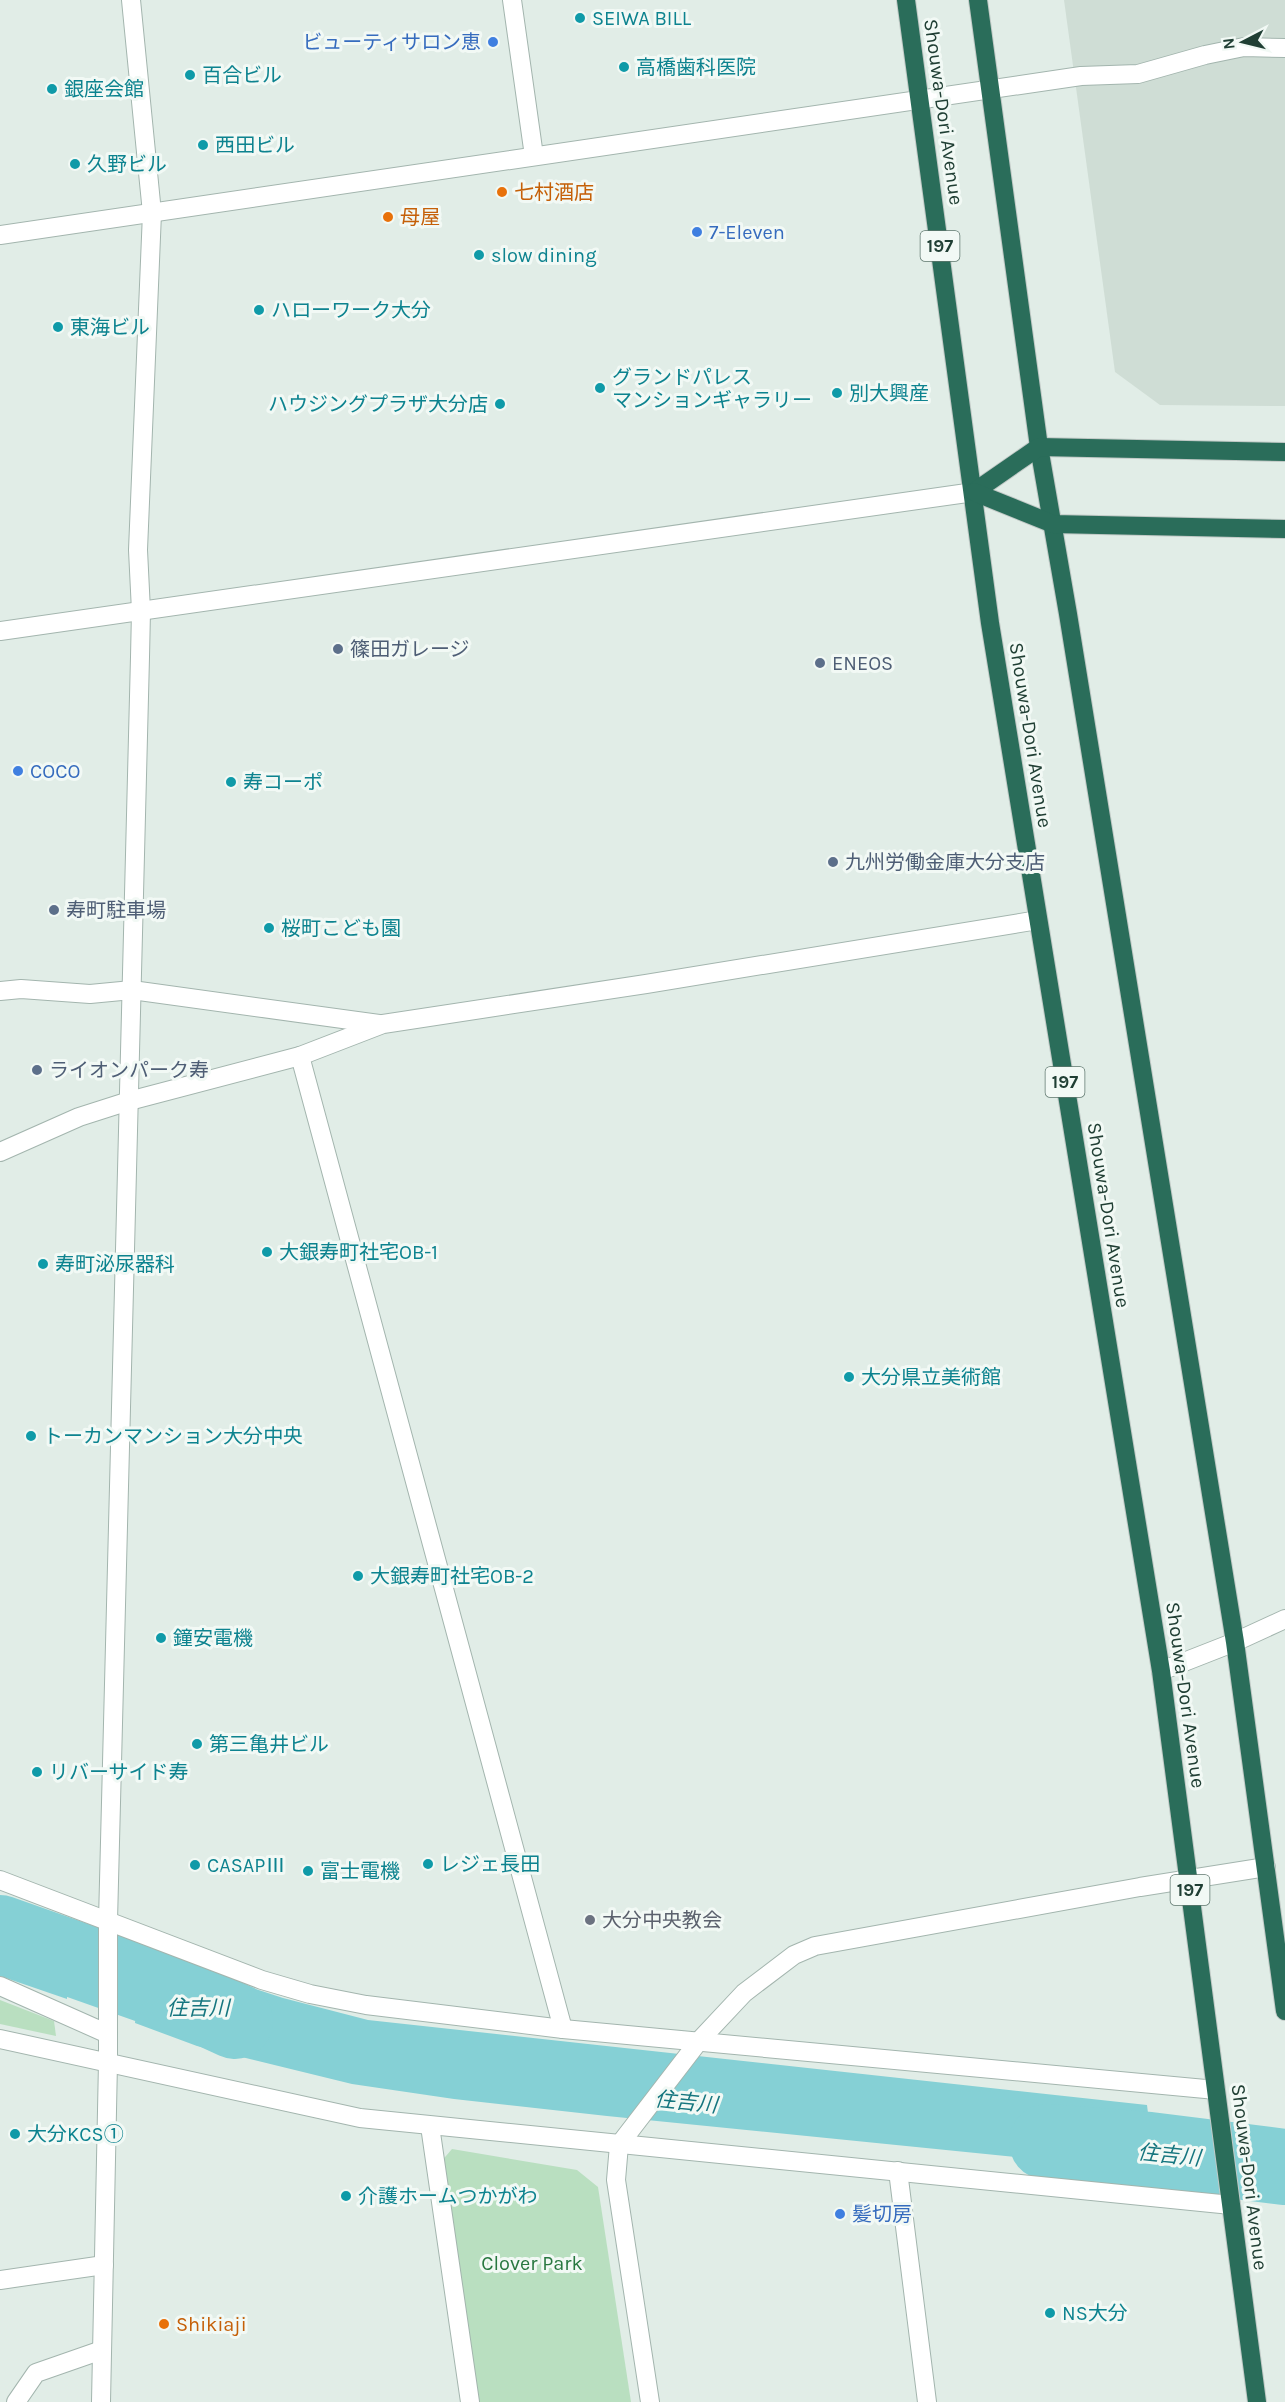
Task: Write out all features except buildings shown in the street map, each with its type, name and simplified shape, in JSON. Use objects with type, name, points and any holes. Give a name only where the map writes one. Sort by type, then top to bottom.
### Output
[{"type":"highway","name":"Shouwa-Dori Avenue","points":[[906,0],[990,623],[1161,1671],[1257,2402]]},
{"type":"highway","points":[[978,0],[1039,447],[1235,1642],[1285,2011]]},
{"type":"highway","points":[[974,492],[1039,447],[1285,452]]},
{"type":"highway","points":[[974,492],[1053,525],[1285,529]]},
{"type":"street","points":[[101,2402],[108,2061],[108,1921],[141,611],[138,550],[152,213],[130,0]]},
{"type":"street","points":[[512,0],[534,156]]},
{"type":"street","points":[[0,235],[1081,76],[1138,74],[1205,54],[1244,47],[1285,48]]},
{"type":"street","points":[[0,631],[974,492]]},
{"type":"street","points":[[0,1152],[79,1117],[129,1101],[300,1056],[383,1024],[1038,920]]},
{"type":"street","points":[[0,991],[21,988],[90,994],[132,990],[383,1024]]},
{"type":"street","points":[[300,1056],[563,2029]]},
{"type":"street","points":[[1161,1671],[1235,1642],[1285,1619]]},
{"type":"street","points":[[650,2402],[616,2180],[620,2145],[699,2042],[744,1993],[794,1955],[815,1946],[1266,1867]]},
{"type":"street","points":[[0,1880],[262,1980],[310,1994],[366,2005],[563,2029],[1216,2090]]},
{"type":"street","points":[[0,1986],[108,2034]]},
{"type":"street","points":[[0,2039],[360,2118],[898,2171],[1230,2196]]},
{"type":"street","points":[[430,2126],[470,2402]]},
{"type":"street","points":[[898,2171],[927,2402]]},
{"type":"street","points":[[0,2280],[104,2265]]},
{"type":"street","points":[[16,2402],[36,2373],[102,2350]]},
{"type":"shaded area","points":[[1064,0],[1285,0],[1285,406],[1160,405],[1115,372]]},
{"type":"green space","points":[[0,2000],[54,2021],[56,2036],[0,2024]]},
{"type":"green space","name":"Clover Park","points":[[452,2149],[577,2170],[598,2187],[631,2402],[476,2402],[439,2164]]},
{"type":"water","points":[[0,1899],[67,1925],[67,1999],[0,1976]]},
{"type":"water","name":"住吉川","points":[[141,1951],[283,1998],[368,2020],[1147,2105],[1155,2171],[607,2116],[454,2099],[352,2084],[197,2046],[135,2023]]},
{"type":"waterway","name":"住吉川","points":[[0,1933],[187,1999],[235,2021]]},
{"type":"waterway","name":"住吉川","points":[[1047,2142],[1149,2150],[1285,2167]]},
{"type":"place","name":"SEIWA BILL","points":[[580,18]]},
{"type":"place","name":"ビューティサロン恵","points":[[493,42]]},
{"type":"place","name":"高橋歯科医院","points":[[624,67]]},
{"type":"place","name":"百合ビル","points":[[190,75]]},
{"type":"place","name":"銀座会館","points":[[52,89]]},
{"type":"place","name":"西田ビル","points":[[203,145]]},
{"type":"place","name":"久野ビル","points":[[75,164]]},
{"type":"place","name":"七村酒店","points":[[502,192]]},
{"type":"place","name":"母屋","points":[[388,217]]},
{"type":"place","name":"7-Eleven","points":[[697,232]]},
{"type":"place","name":"slow dining","points":[[479,255]]},
{"type":"place","name":"ハローワーク大分","points":[[259,310]]},
{"type":"place","name":"東海ビル","points":[[58,327]]},
{"type":"place","name":"グランドパレス マンションギャラリー","points":[[600,388]]},
{"type":"place","name":"別大興産","points":[[837,393]]},
{"type":"place","name":"ハウジングプラザ大分店","points":[[500,404]]},
{"type":"place","name":"篠田ガレージ","points":[[338,649]]},
{"type":"place","name":"ENEOS","points":[[820,663]]},
{"type":"place","name":"COCO","points":[[18,771]]},
{"type":"place","name":"寿コーポ","points":[[231,782]]},
{"type":"place","name":"九州労働金庫大分支店","points":[[833,862]]},
{"type":"place","name":"寿町駐車場","points":[[54,910]]},
{"type":"place","name":"桜町こども園","points":[[269,928]]},
{"type":"place","name":"ライオンパーク寿","points":[[37,1070]]},
{"type":"place","name":"大銀寿町社宅OB-1","points":[[267,1252]]},
{"type":"place","name":"寿町泌尿器科","points":[[43,1264]]},
{"type":"place","name":"大分県立美術館","points":[[849,1377]]},
{"type":"place","name":"トーカンマンション大分中央","points":[[31,1436]]},
{"type":"place","name":"大銀寿町社宅OB-2","points":[[358,1576]]},
{"type":"place","name":"鐘安電機","points":[[161,1638]]},
{"type":"place","name":"第三亀井ビル","points":[[197,1744]]},
{"type":"place","name":"リバーサイド寿","points":[[37,1772]]},
{"type":"place","name":"レジェ長田","points":[[428,1864]]},
{"type":"place","name":"CASAPⅢ","points":[[195,1865]]},
{"type":"place","name":"富士電機","points":[[308,1871]]},
{"type":"place","name":"大分中央教会","points":[[590,1920]]},
{"type":"place","name":"大分KCS①","points":[[15,2134]]},
{"type":"place","name":"介護ホームつかがわ","points":[[346,2196]]},
{"type":"place","name":"髪切房","points":[[840,2214]]},
{"type":"place","name":"NS大分","points":[[1050,2313]]},
{"type":"place","name":"Shikiaji","points":[[164,2324]]}]
